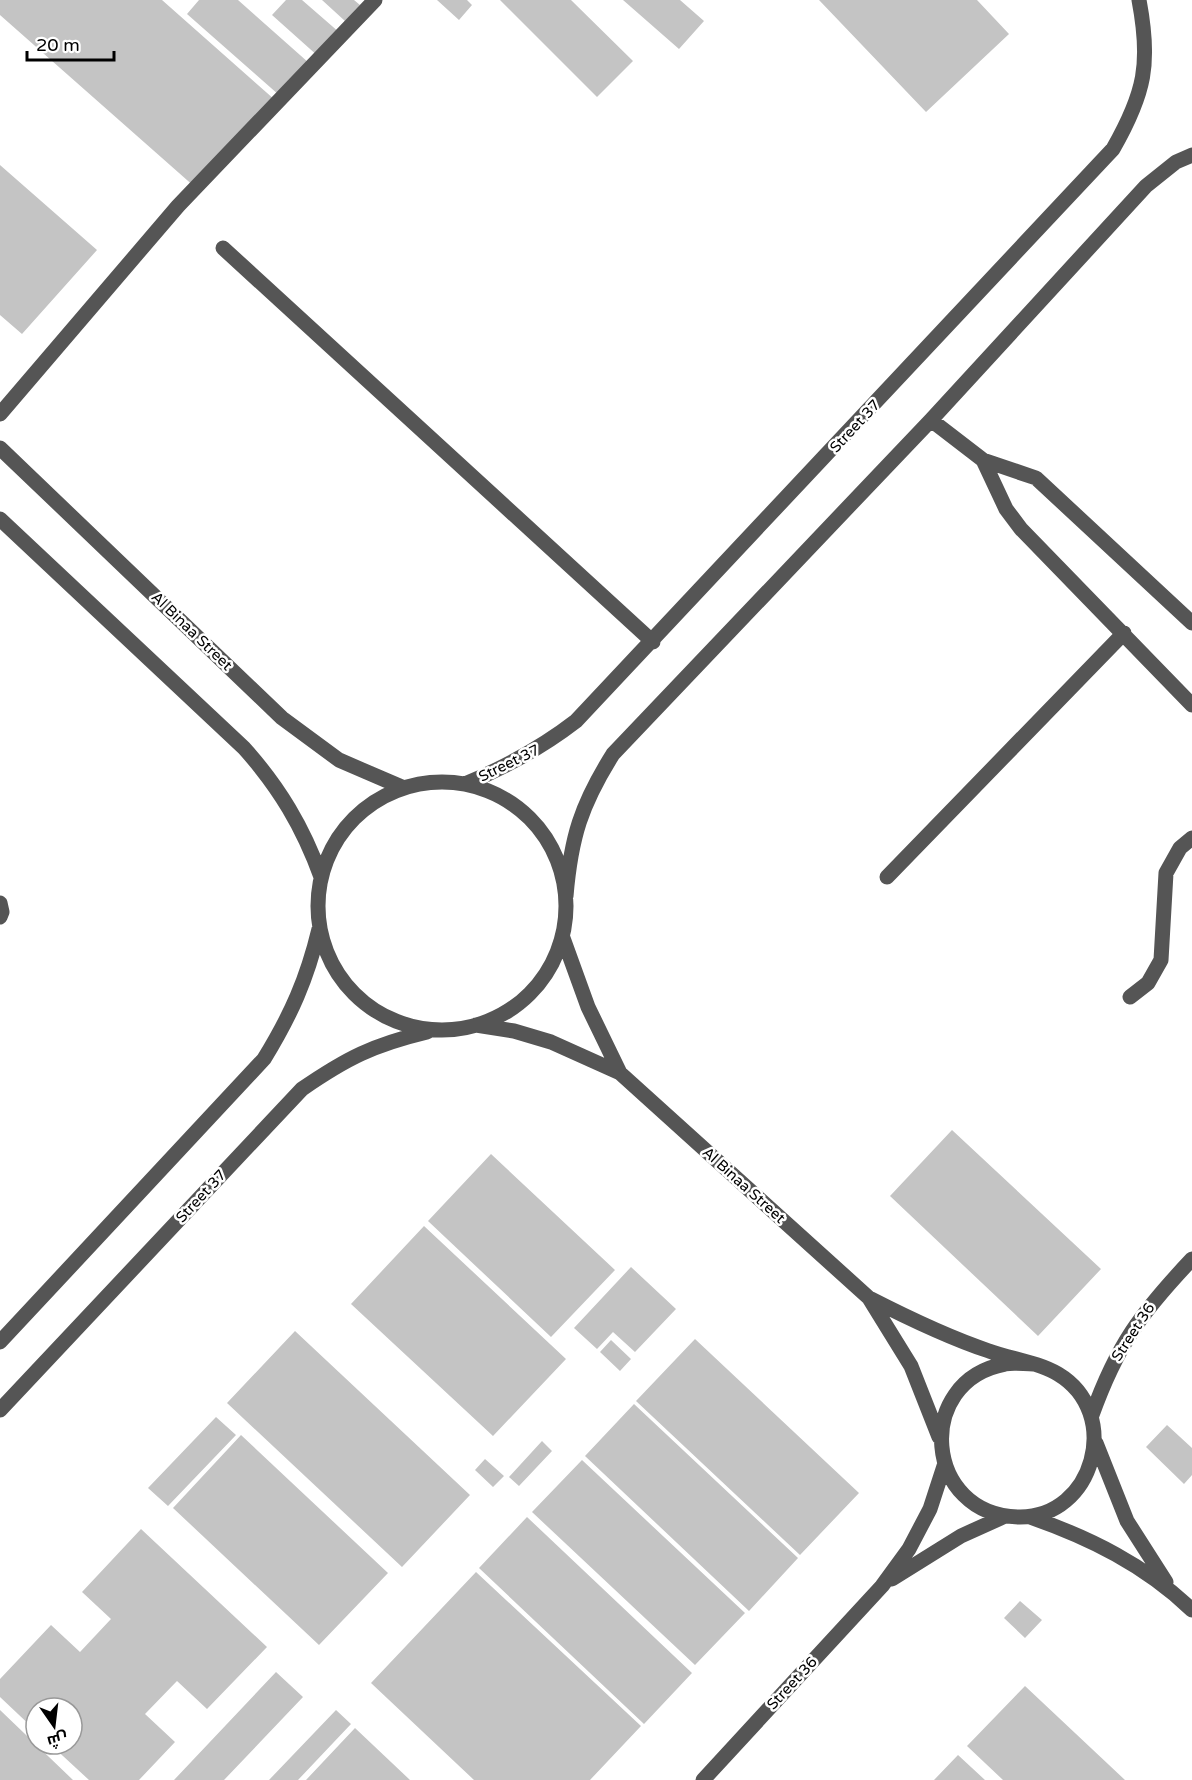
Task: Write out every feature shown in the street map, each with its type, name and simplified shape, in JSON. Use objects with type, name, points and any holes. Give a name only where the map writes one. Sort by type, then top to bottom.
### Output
[{"type":"street","points":[[0,414],[178,206],[375,0]]},
{"type":"street","name":"Street 37","points":[[465,784],[504,768],[542,747],[576,721],[653,642],[1113,149],[1133,114],[1144,76],[1146,37],[1139,0]]},
{"type":"street","points":[[566,896],[558,862],[542,832],[508,800],[487,790],[465,784],[424,783],[404,788],[381,798],[349,825],[330,853],[321,877],[318,902],[320,927],[326,949],[336,971],[350,990],[388,1018],[411,1026],[434,1030],[476,1025],[515,1006],[531,993],[555,958],[563,938],[569,858],[578,821],[593,787],[613,754],[931,420],[1146,186],[1176,162],[1192,155]]},
{"type":"street","points":[[223,248],[653,642]]},
{"type":"street","points":[[931,420],[983,460],[1036,478],[1192,623]]},
{"type":"street","name":"Al Binaa Street","points":[[0,448],[291,725],[339,760],[404,788]]},
{"type":"street","points":[[983,460],[1006,509],[1021,529],[1192,705]]},
{"type":"street","points":[[0,519],[244,748],[269,776],[291,807],[308,841],[321,877]]},
{"type":"street","points":[[887,877],[1124,633]]},
{"type":"street","points":[[1130,997],[1148,983],[1161,960],[1166,873],[1180,848],[1192,838]]},
{"type":"street","points":[[0,903],[2,912],[0,917]]},
{"type":"street","points":[[0,1342],[264,1059],[290,1018],[308,973],[320,927]]},
{"type":"street","name":"Al Binaa Street","points":[[563,938],[588,1007],[620,1073]]},
{"type":"street","name":"Al Binaa Street","points":[[476,1025],[514,1031],[551,1041],[620,1073],[869,1298],[911,1365],[940,1439]]},
{"type":"street","name":"Street 37","points":[[0,1410],[303,1089],[342,1061],[387,1041],[434,1030]]},
{"type":"street","name":"Street 36","points":[[1092,1415],[1107,1372],[1129,1332],[1157,1296],[1192,1259]]},
{"type":"street","name":"Al Binaa Street","points":[[869,1298],[949,1336],[1033,1364]]},
{"type":"street","points":[[1096,1442],[1090,1468],[1077,1491],[1055,1508],[1030,1517],[1003,1517],[978,1507],[957,1489],[944,1466],[940,1439],[945,1413],[959,1389],[980,1373],[1006,1364],[1033,1364],[1058,1374],[1079,1392],[1092,1415],[1096,1442],[1127,1521],[1173,1592]]},
{"type":"street","name":"Street 36","points":[[703,1780],[882,1586],[909,1549],[930,1509],[944,1466]]},
{"type":"street","name":"Street 36","points":[[882,1586],[930,1554],[1003,1517]]},
{"type":"street","points":[[1030,1517],[1105,1548],[1173,1592],[1192,1610]]},
{"type":"building","points":[[0,0],[162,0],[275,100],[196,188],[0,15]]},
{"type":"building","points":[[199,0],[238,0],[309,63],[279,95],[187,14]]},
{"type":"building","points":[[286,0],[302,0],[340,33],[319,57],[272,15]]},
{"type":"building","points":[[322,0],[354,0],[360,5],[345,21]]},
{"type":"building","points":[[437,0],[467,0],[472,5],[459,20]]},
{"type":"building","points":[[500,0],[571,0],[633,61],[597,97]]},
{"type":"building","points":[[623,0],[680,0],[704,21],[679,49]]},
{"type":"building","points":[[819,0],[977,0],[1009,34],[926,112]]},
{"type":"building","points":[[0,165],[97,250],[22,334],[0,315]]},
{"type":"building","points":[[952,1130],[1101,1269],[1038,1336],[890,1196]]},
{"type":"building","points":[[491,1154],[615,1270],[551,1337],[428,1221]]},
{"type":"building","points":[[424,1226],[566,1359],[493,1436],[351,1304]]},
{"type":"building","points":[[631,1267],[676,1309],[635,1352],[613,1332],[597,1349],[574,1328]]},
{"type":"building","points":[[295,1331],[470,1495],[402,1567],[227,1403]]},
{"type":"building","points":[[695,1339],[859,1493],[800,1555],[636,1401]]},
{"type":"building","points":[[611,1340],[631,1359],[620,1371],[600,1352]]},
{"type":"building","points":[[634,1404],[798,1558],[749,1611],[585,1456]]},
{"type":"building","points":[[216,1417],[236,1435],[168,1506],[148,1488]]},
{"type":"building","points":[[1167,1425],[1192,1448],[1192,1475],[1184,1484],[1146,1447]]},
{"type":"building","points":[[241,1435],[388,1573],[319,1645],[173,1508]]},
{"type":"building","points":[[542,1441],[552,1451],[519,1486],[509,1477]]},
{"type":"building","points":[[485,1459],[504,1476],[493,1487],[475,1470]]},
{"type":"building","points":[[582,1460],[745,1613],[695,1665],[532,1512]]},
{"type":"building","points":[[527,1517],[692,1673],[644,1724],[479,1568]]},
{"type":"building","points":[[141,1529],[267,1647],[207,1709],[177,1681],[145,1714],[175,1742],[139,1780],[89,1780],[63,1756],[84,1756],[84,1696],[24,1696],[24,1720],[0,1697],[0,1679],[51,1625],[80,1652],[111,1619],[82,1592]]},
{"type":"building","points":[[476,1572],[641,1726],[590,1780],[474,1780],[371,1683]]},
{"type":"building","points":[[1020,1601],[1042,1620],[1025,1638],[1004,1618]]},
{"type":"building","points":[[276,1672],[303,1697],[224,1780],[174,1780]]},
{"type":"building","points":[[1025,1686],[1125,1780],[1003,1780],[967,1746]]},
{"type":"building","points":[[0,1710],[24,1733],[24,1756],[48,1756],[73,1780],[0,1780]]},
{"type":"building","points":[[336,1710],[351,1724],[298,1780],[269,1780]]},
{"type":"building","points":[[355,1728],[410,1780],[306,1780]]},
{"type":"building","points":[[958,1755],[985,1780],[934,1780]]}]
